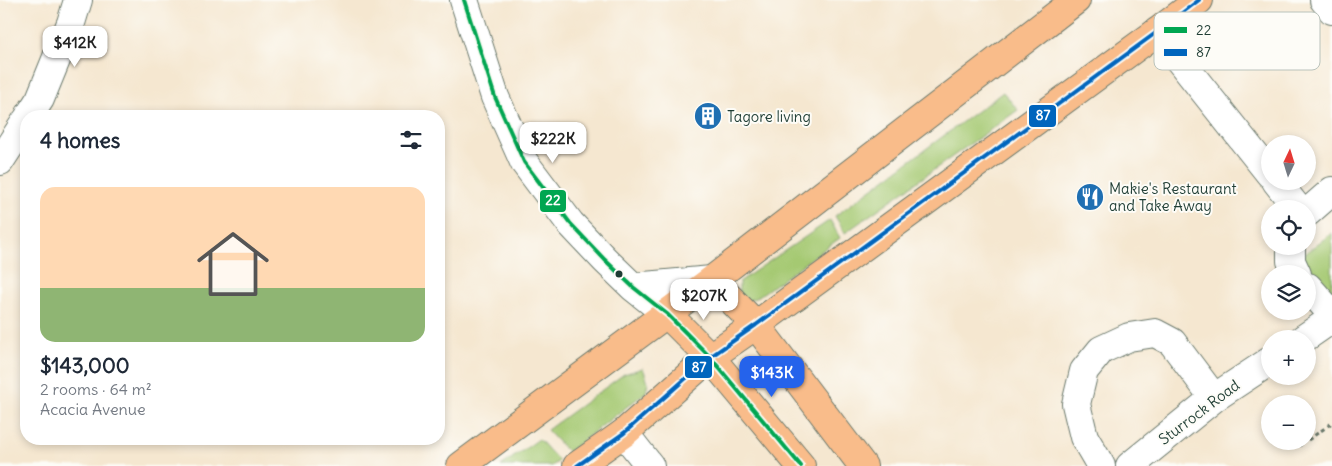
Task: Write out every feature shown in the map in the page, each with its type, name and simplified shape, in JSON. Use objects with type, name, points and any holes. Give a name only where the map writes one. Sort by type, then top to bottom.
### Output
[{"type":"main road","points":[[461,466],[712,280],[1076,0]]},
{"type":"main road","points":[[1183,12],[1199,0]]},
{"type":"main road","points":[[577,466],[624,433],[710,357],[756,326],[1154,34]]},
{"type":"main road","points":[[712,280],[756,326],[864,466]]},
{"type":"main road","points":[[667,314],[710,357],[801,466]]},
{"type":"street","points":[[33,110],[40,99],[78,0]]},
{"type":"street","points":[[464,0],[495,97],[524,162],[570,223],[633,287],[667,314]]},
{"type":"street","points":[[1324,0],[1332,10]]},
{"type":"street","points":[[1187,70],[1261,163]]},
{"type":"street","points":[[0,161],[20,130]]},
{"type":"street","points":[[1283,190],[1291,200]]},
{"type":"street","points":[[1316,205],[1332,191]]},
{"type":"street","points":[[633,287],[712,280]]},
{"type":"street","points":[[1316,296],[1332,314]]},
{"type":"street","points":[[1316,330],[1332,319]]},
{"type":"street","points":[[1101,466],[1084,437],[1076,404],[1084,371],[1101,350],[1130,337],[1155,333],[1172,342],[1214,398]]},
{"type":"street","name":"Sturrock Road","points":[[1130,466],[1214,398],[1261,367]]},
{"type":"street","points":[[624,433],[650,466]]},
{"type":"path","points":[[1316,433],[1332,423]]},
{"type":"green space","points":[[1003,92],[1018,110],[845,233],[835,216]]},
{"type":"green space","points":[[830,220],[840,238],[756,298],[747,301],[739,294],[739,282]]},
{"type":"green space","points":[[1332,233],[1332,292],[1317,303],[1316,265],[1300,265],[1304,255],[1316,255],[1316,245]]},
{"type":"green space","points":[[643,368],[648,382],[646,392],[568,452],[547,430],[624,374]]},
{"type":"green space","points":[[539,439],[559,461],[552,466],[501,466]]},
{"type":"transit line","name":"22","points":[[464,0],[495,97],[524,162],[570,223],[633,287],[667,314],[710,357],[801,466]]},
{"type":"transit line","name":"87","points":[[1183,12],[1199,0]]},
{"type":"transit line","name":"87","points":[[577,466],[624,433],[710,357],[1154,34]]},
{"type":"place","name":"Tagore living","points":[[708,116]]},
{"type":"place","name":"Makie's Restaurant and Take Away","points":[[1090,197]]}]
